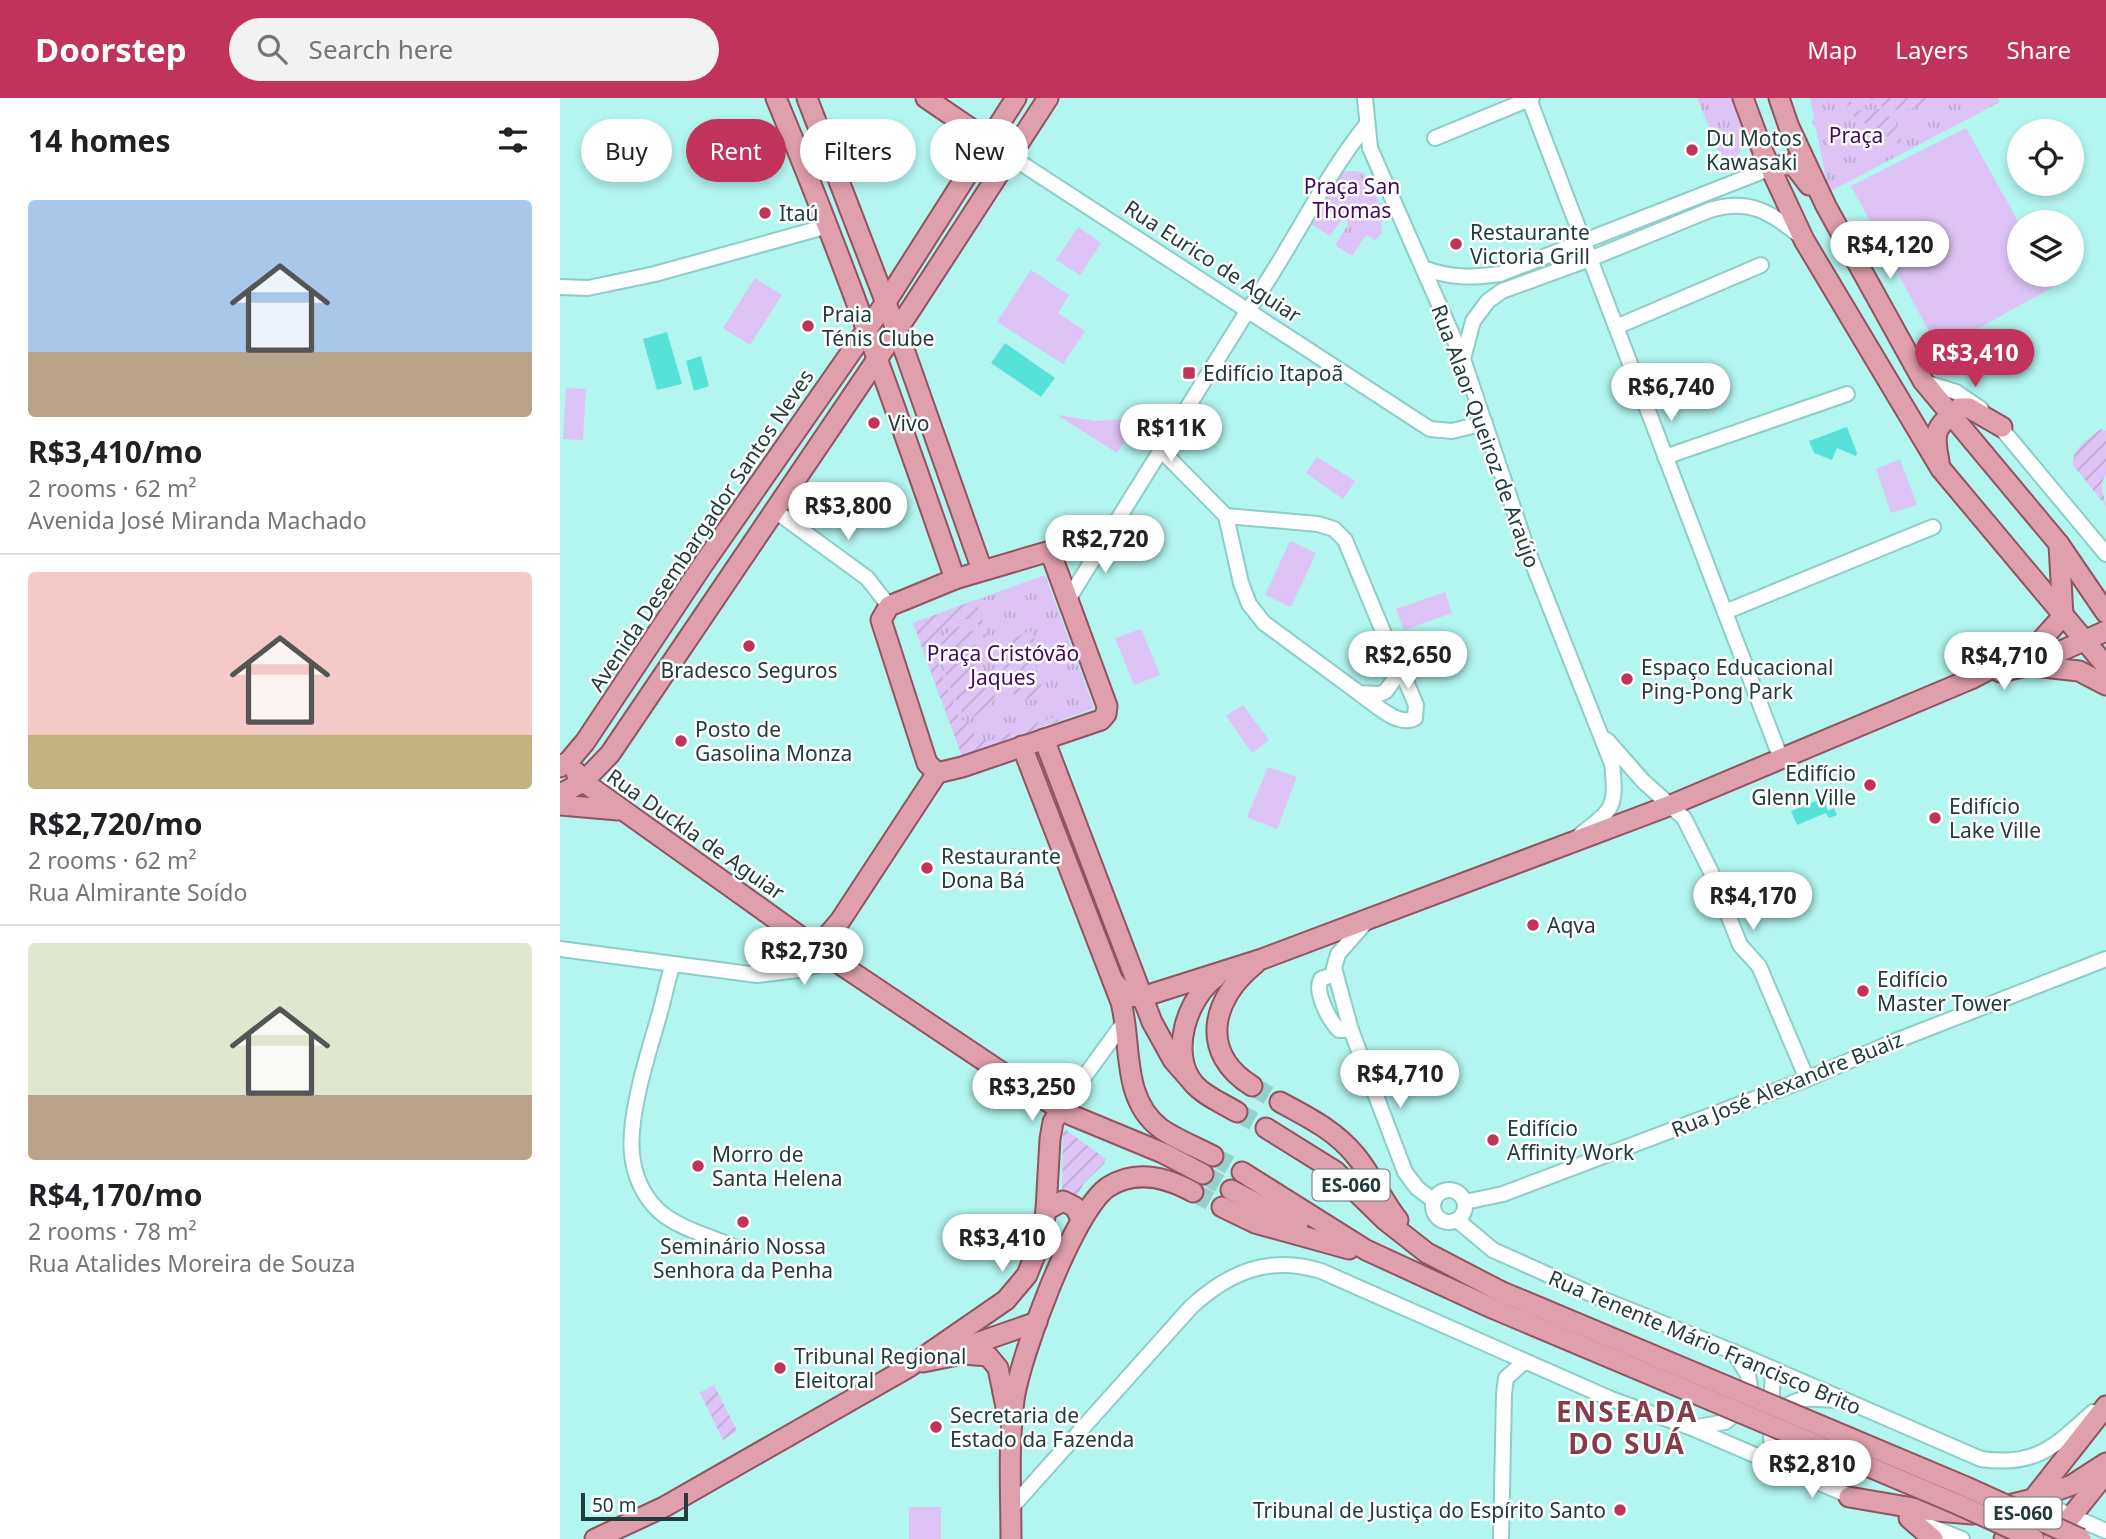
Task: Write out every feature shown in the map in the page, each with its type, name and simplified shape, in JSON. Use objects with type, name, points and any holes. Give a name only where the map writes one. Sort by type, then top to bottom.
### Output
[{"type":"main road","points":[[776,98],[877,357],[955,579]]},
{"type":"main road","points":[[807,98],[886,302],[982,570]]},
{"type":"main road","name":"Rua Eurico de Aguiar","points":[[926,98],[957,119]]},
{"type":"main road","name":"Avenida Desembargador Santos Neves","points":[[1003,119],[1016,98]]},
{"type":"main road","points":[[1028,129],[1048,98]]},
{"type":"main road","points":[[1743,98],[1763,152],[1804,240],[1941,468],[2106,666]]},
{"type":"main road","points":[[1779,98],[1789,127],[1845,243]]},
{"type":"main road","points":[[1771,168],[1788,164],[1797,168],[1845,243],[1923,381],[2059,544],[2106,613]]},
{"type":"main road","name":"Avenida Desembargador Santos Neves","points":[[585,741],[702,566],[886,302],[963,182]]},
{"type":"main road","points":[[560,794],[583,782],[610,754],[993,182]]},
{"type":"main road","points":[[1941,468],[1935,439],[1939,426],[1959,408],[1969,408],[2002,427]]},
{"type":"main road","points":[[1113,981],[1127,996],[1142,997],[1262,959],[1671,805],[1972,679],[2038,644],[2063,616],[2059,544]]},
{"type":"main road","points":[[811,944],[840,921],[937,773],[1101,720],[1105,714],[1107,706],[1050,551],[955,579],[889,606],[880,620],[926,763],[937,773]]},
{"type":"main road","points":[[1972,679],[2027,666],[2106,631]]},
{"type":"main road","points":[[2027,666],[2078,671],[2106,685]]},
{"type":"main road","points":[[1044,739],[1142,997],[1165,1048],[1194,1084],[1237,1112]]},
{"type":"main road","points":[[560,767],[569,761],[585,741]]},
{"type":"main road","points":[[583,782],[578,778],[576,762],[585,741]]},
{"type":"main road","points":[[1022,746],[1113,981],[1125,1021],[1130,1077],[1146,1112],[1161,1128],[1213,1156]]},
{"type":"main road","name":"Rua Duckla de Aguiar","points":[[583,782],[835,961],[1031,1092],[1060,1110],[1163,1153],[1203,1174]]},
{"type":"main road","points":[[560,805],[621,810]]},
{"type":"main road","points":[[1252,1086],[1234,1074],[1223,1060],[1218,1046],[1217,1030],[1220,1012],[1228,996],[1243,975],[1262,959]]},
{"type":"main road","points":[[1194,1084],[1183,1052],[1184,1029],[1196,998],[1219,974]]},
{"type":"main road","points":[[1280,1102],[1327,1128],[1357,1156],[1392,1213],[1427,1252]]},
{"type":"main road","points":[[595,1539],[664,1507],[911,1365],[994,1310],[1016,1289],[1034,1260],[1041,1240],[1046,1210],[1049,1139],[1053,1122],[1060,1110]]},
{"type":"main road","name":"ES-060","points":[[1266,1128],[1335,1171],[1384,1220],[1496,1299],[2034,1539]]},
{"type":"main road","name":"ES-060","points":[[1242,1172],[1346,1239],[1391,1261],[1496,1299],[1964,1486],[2081,1539]]},
{"type":"main road","points":[[1012,1539],[1011,1442],[1017,1387],[1037,1322],[1081,1219],[1100,1194],[1127,1178],[1164,1178],[1193,1192]]},
{"type":"main road","points":[[1227,1199],[1391,1261]]},
{"type":"main road","points":[[1046,1210],[1057,1202],[1068,1202],[1075,1207],[1081,1219]]},
{"type":"main road","points":[[911,1365],[1037,1322]]},
{"type":"main road","points":[[911,1365],[964,1354],[988,1356],[994,1361],[1001,1377],[1011,1442]]},
{"type":"main road","points":[[2004,1539],[2106,1406]]},
{"type":"main road","points":[[1849,1497],[1926,1510],[1972,1514],[2033,1499],[2072,1485],[2106,1463]]},
{"type":"main road","points":[[2053,1539],[2106,1473]]},
{"type":"main road","points":[[625,1539],[664,1507]]},
{"type":"main road","points":[[1909,1518],[1933,1539]]},
{"type":"street","name":"Rua Alaor Queiroz de Araújo","points":[[1365,98],[1370,148],[1463,359],[1527,550],[1612,764],[1616,793],[1612,808],[1568,845]]},
{"type":"street","points":[[1435,138],[1531,99],[1781,759]]},
{"type":"street","points":[[1069,598],[1160,449],[1267,284],[1345,152],[1367,124]]},
{"type":"street","name":"Rua Eurico de Aguiar","points":[[1028,168],[1430,429],[1452,431],[1485,423]]},
{"type":"street","points":[[1423,268],[1441,275],[1468,278],[1500,274],[1771,168]]},
{"type":"street","points":[[1463,359],[1473,321],[1488,301],[1502,290],[1590,259],[1727,204],[1754,208],[1775,216],[1804,240]]},
{"type":"street","points":[[560,287],[588,288],[655,274],[828,226]]},
{"type":"street","points":[[1616,327],[1761,265]]},
{"type":"street","points":[[1923,381],[1956,392],[1970,400],[2002,427],[2106,554]]},
{"type":"street","points":[[1665,457],[1847,394]]},
{"type":"street","points":[[1160,449],[1226,516],[1241,583],[1249,604],[1264,623],[1395,718],[1404,721],[1415,718],[1416,705],[1406,677],[1345,540],[1334,529],[1318,524],[1226,516]]},
{"type":"street","points":[[774,510],[867,578],[889,606]]},
{"type":"street","points":[[1725,612],[1933,527]]},
{"type":"street","points":[[1050,551],[1074,547],[1110,533]]},
{"type":"street","points":[[1359,693],[1380,694],[1392,685],[1397,670],[1390,645]]},
{"type":"street","name":"Rua Alaor Queiroz de Araújo","points":[[1602,734],[1643,781],[1684,818],[1694,835],[1740,945],[1759,966],[1807,1079]]},
{"type":"street","points":[[1371,916],[1338,954],[1335,974],[1351,1030],[1405,1172],[1417,1188],[1434,1201]]},
{"type":"street","points":[[764,975],[785,964],[811,944]]},
{"type":"street","points":[[560,949],[764,975],[835,961]]},
{"type":"street","name":"Rua José Alexandre Buaiz","points":[[1465,1202],[1503,1194],[1807,1079],[1893,1042],[2106,959]]},
{"type":"street","points":[[673,964],[644,1068],[632,1128],[631,1152],[643,1191],[660,1211],[681,1224],[732,1246]]},
{"type":"street","points":[[1335,974],[1321,979],[1318,989],[1332,1024],[1339,1030],[1351,1030]]},
{"type":"street","points":[[1060,1110],[1125,1021]]},
{"type":"street","points":[[1450,1190],[1460,1194],[1465,1202],[1464,1213],[1457,1220],[1446,1222],[1434,1212],[1434,1201],[1440,1193],[1450,1190]]},
{"type":"street","name":"Rua Tenente Mário Francisco Brito","points":[[1457,1220],[1493,1250],[1981,1459],[2002,1462],[2036,1456],[2057,1444],[2106,1400]]},
{"type":"street","points":[[1011,1508],[1191,1307],[1218,1284],[1249,1270],[1285,1264],[1311,1268],[1611,1399],[1692,1428],[1849,1497],[1962,1539]]},
{"type":"street","points":[[1692,1428],[1726,1422],[1741,1409],[1750,1387],[1748,1375],[1734,1352]]},
{"type":"street","points":[[1501,1539],[1506,1378],[1523,1363],[1529,1363]]},
{"type":"street","points":[[1773,1369],[1771,1433],[1774,1452],[1789,1470]]},
{"type":"street","points":[[1771,1433],[1775,1419],[1789,1404],[1809,1398],[1843,1401]]},
{"type":"street","points":[[2033,1499],[2106,1531]]},
{"type":"green space","points":[[1697,98],[1733,98],[1746,140],[1728,173]]},
{"type":"green space","name":"Praça","points":[[1810,98],[1998,98],[2000,102],[1829,192],[1816,129],[1812,122],[1814,118]]},
{"type":"green space","points":[[1846,98],[1850,98],[1855,111],[1879,109],[1890,117],[1899,128],[1902,146],[1849,113]]},
{"type":"green space","points":[[1869,98],[1935,98],[1918,107],[1902,110],[1886,107]]},
{"type":"green space","points":[[1966,128],[2012,210],[2007,210],[2007,287],[2053,287],[1939,350],[1851,186]]},
{"type":"green space","name":"Praça San Thomas","points":[[1340,172],[1364,173],[1388,219],[1381,222],[1382,234],[1375,240],[1366,235],[1352,256],[1335,245],[1348,225],[1347,221],[1340,222],[1330,236],[1309,223]]},
{"type":"green space","points":[[1078,227],[1101,243],[1080,275],[1056,260]]},
{"type":"green space","points":[[1031,270],[1069,295],[1058,313],[1085,331],[1063,364],[997,322]]},
{"type":"green space","points":[[755,278],[782,295],[750,345],[723,328]]},
{"type":"green space","points":[[566,388],[586,389],[583,440],[563,439]]},
{"type":"green space","points":[[1057,415],[1096,421],[1140,418],[1117,453]]},
{"type":"green space","points":[[2101,429],[2106,431],[2106,474],[2101,484],[2106,506],[2073,465],[2078,449]]},
{"type":"green space","points":[[1317,457],[1355,481],[1343,499],[1306,473]]},
{"type":"green space","points":[[1900,459],[1917,505],[1891,513],[1876,469]]},
{"type":"green space","points":[[1290,541],[1316,553],[1291,607],[1265,595]]},
{"type":"green space","name":"Praça Cristóvão Jaques","points":[[1045,575],[1094,708],[962,756],[913,623]]},
{"type":"green space","points":[[1445,592],[1452,613],[1404,630],[1396,609]]},
{"type":"green space","points":[[975,600],[990,642],[985,642],[978,624],[966,619],[947,623],[936,635],[933,652],[959,718],[969,723],[976,737],[989,741],[1056,716],[1059,721],[962,756],[913,623]]},
{"type":"green space","points":[[969,625],[995,695],[986,709],[973,717],[963,715],[946,675],[941,648],[944,637],[953,629]]},
{"type":"green space","points":[[1141,629],[1160,675],[1134,685],[1115,638]]},
{"type":"green space","points":[[1032,631],[1035,641],[1024,645],[1018,651],[1013,670],[1004,677],[1002,654],[1007,644]]},
{"type":"green space","points":[[1026,649],[1031,650],[1039,676],[1023,682],[1025,689],[1041,684],[1044,699],[1031,700],[1015,696],[1003,682],[1017,675],[1019,655]]},
{"type":"green space","points":[[1243,705],[1269,740],[1252,753],[1226,716]]},
{"type":"green space","points":[[1268,767],[1297,777],[1277,829],[1247,817]]},
{"type":"green space","points":[[1066,1130],[1106,1159],[1084,1183],[1071,1207],[1062,1204],[1063,1133]]},
{"type":"green space","points":[[714,1385],[737,1431],[723,1440],[700,1393]]},
{"type":"green space","points":[[909,1507],[941,1507],[941,1539],[909,1539]]},
{"type":"water","points":[[667,332],[682,384],[657,390],[643,339]]},
{"type":"water","points":[[1005,343],[1055,378],[1041,397],[991,363]]},
{"type":"water","points":[[701,356],[709,386],[694,391],[686,361]]},
{"type":"water","points":[[1847,427],[1856,456],[1837,448],[1832,460],[1814,453],[1809,441]]},
{"type":"water","points":[[1823,798],[1828,811],[1834,808],[1837,815],[1829,818],[1826,813],[1797,825],[1791,811]]},
{"type":"tunnel","points":[[1252,1086],[1280,1102]]},
{"type":"tunnel","points":[[1237,1112],[1266,1128]]},
{"type":"tunnel","points":[[1213,1156],[1242,1172]]},
{"type":"tunnel","points":[[1203,1174],[1231,1190]]},
{"type":"tunnel","points":[[1193,1192],[1222,1207]]},
{"type":"place","name":"Du Motos Kawasaki","points":[[1692,150]]},
{"type":"place","name":"Itaú","points":[[765,213]]},
{"type":"place","name":"Restaurante Victoria Grill","points":[[1456,244]]},
{"type":"place","name":"Praia Ténis Clube","points":[[808,326]]},
{"type":"place","name":"Edifício Itapoã","points":[[1189,373]]},
{"type":"place","name":"Vivo","points":[[874,423]]},
{"type":"place","name":"Bradesco Seguros","points":[[749,646]]},
{"type":"place","name":"Espaço Educacional Ping-Pong Park","points":[[1627,679]]},
{"type":"place","name":"Posto de Gasolina Monza","points":[[681,741]]},
{"type":"place","name":"Edifício Glenn Ville","points":[[1870,785]]},
{"type":"place","name":"Edifício Lake Ville","points":[[1935,818]]},
{"type":"place","name":"Restaurante Dona Bá","points":[[927,868]]},
{"type":"place","name":"Aqva","points":[[1533,925]]},
{"type":"place","name":"Edifício Master Tower","points":[[1863,991]]},
{"type":"place","name":"Edifício Affinity Work","points":[[1493,1140]]},
{"type":"place","name":"Morro de Santa Helena","points":[[698,1166]]},
{"type":"place","name":"Seminário Nossa Senhora da Penha","points":[[743,1222]]},
{"type":"place","name":"Tribunal Regional Eleitoral","points":[[780,1368]]},
{"type":"place","name":"Secretaria de Estado da Fazenda","points":[[936,1427]]},
{"type":"place","name":"Tribunal de Justiça do Espírito Santo","points":[[1620,1510]]},
{"type":"district","name":"ENSEADA DO SUÁ","points":[[1627,1427]]}]
